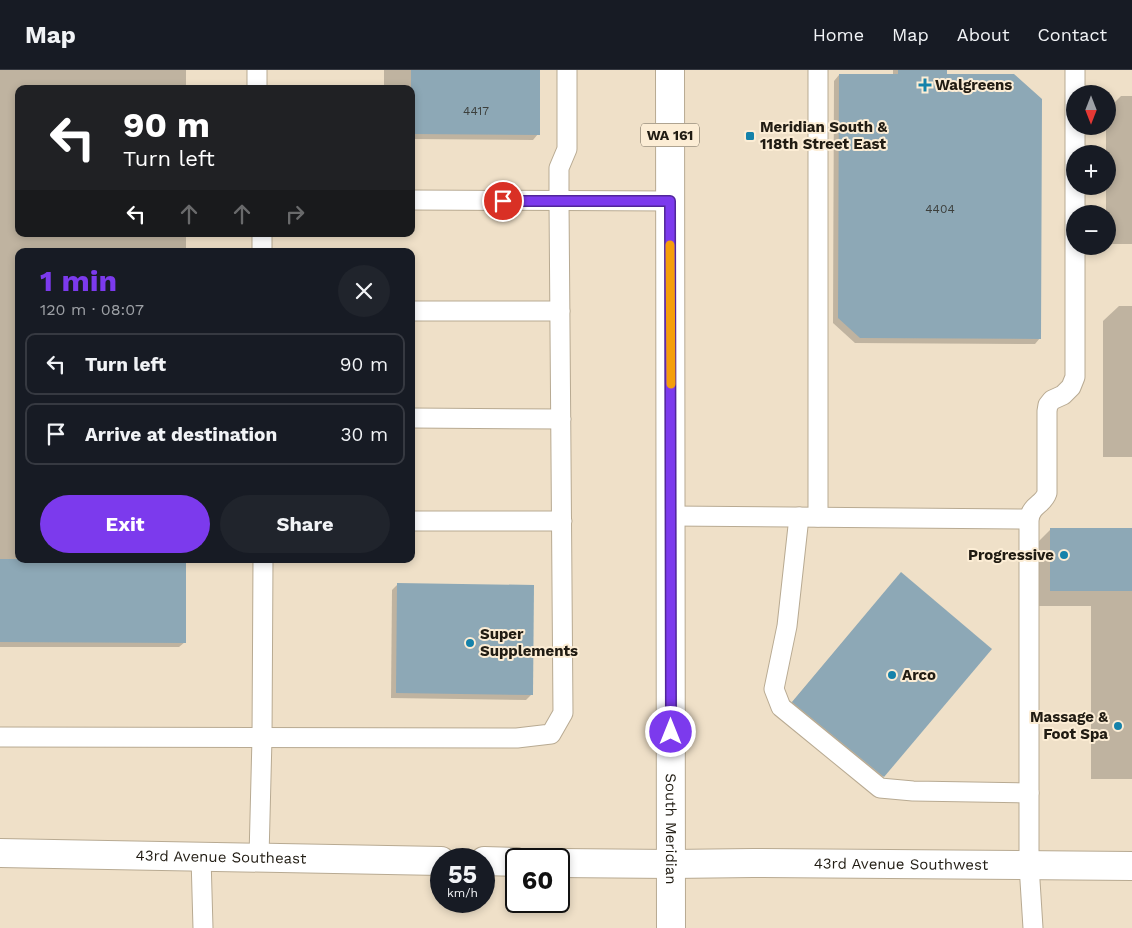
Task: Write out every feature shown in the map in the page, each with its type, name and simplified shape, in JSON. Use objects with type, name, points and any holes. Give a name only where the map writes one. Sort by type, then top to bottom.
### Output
[{"type":"street","name":"South Meridian","points":[[670,70],[671,928]]},
{"type":"street","name":"43rd Avenue Southeast","points":[[0,853],[430,860]]},
{"type":"street","points":[[570,862],[671,864]]},
{"type":"street","name":"43rd Avenue Southwest","points":[[671,864],[1132,866]]},
{"type":"lane","points":[[256,70],[257,85]]},
{"type":"lane","points":[[0,737],[517,738],[551,734],[563,712],[558,201],[559,168],[567,149],[567,70]]},
{"type":"lane","points":[[818,70],[818,517]]},
{"type":"lane","points":[[1033,928],[1029,865],[1029,519],[1032,510],[1046,496],[1048,405],[1052,400],[1067,392],[1071,387],[1074,377],[1074,70]]},
{"type":"lane","points":[[415,200],[670,201]]},
{"type":"lane","points":[[415,311],[560,311]]},
{"type":"lane","points":[[415,418],[561,419]]},
{"type":"lane","points":[[671,516],[1029,519]]},
{"type":"lane","points":[[800,517],[787,626],[774,690],[781,707],[880,788],[913,791],[1029,793]]},
{"type":"lane","points":[[415,521],[562,522]]},
{"type":"lane","points":[[259,858],[264,563]]},
{"type":"lane","points":[[201,857],[203,928]]},
{"type":"building","points":[[411,70],[540,70],[540,135],[415,134],[415,85],[411,85]]},
{"type":"building","name":"Walgreens","points":[[898,70],[947,70],[947,74],[1014,74],[1042,99],[1041,339],[860,338],[838,318],[839,74],[898,74]]},
{"type":"building","points":[[1050,528],[1132,528],[1132,591],[1050,591]]},
{"type":"building","points":[[0,559],[15,559],[15,563],[186,563],[186,643],[0,642]]},
{"type":"building","name":"Arco","points":[[901,572],[992,649],[884,777],[792,702]]},
{"type":"building","points":[[397,583],[534,585],[533,695],[396,693]]},
{"type":"slow traffic","points":[[670,245],[671,384]]},
{"type":"place","name":"Walgreens","points":[[925,85]]},
{"type":"place","name":"Meridian South & 118th Street East","points":[[750,136]]},
{"type":"place","name":"Progressive","points":[[1064,555]]},
{"type":"place","name":"Super Supplements","points":[[470,643]]},
{"type":"place","name":"Arco","points":[[892,675]]},
{"type":"place","name":"Massage & Foot Spa","points":[[1118,726]]},
{"type":"route","points":[[503,201],[670,201],[671,732]]}]
